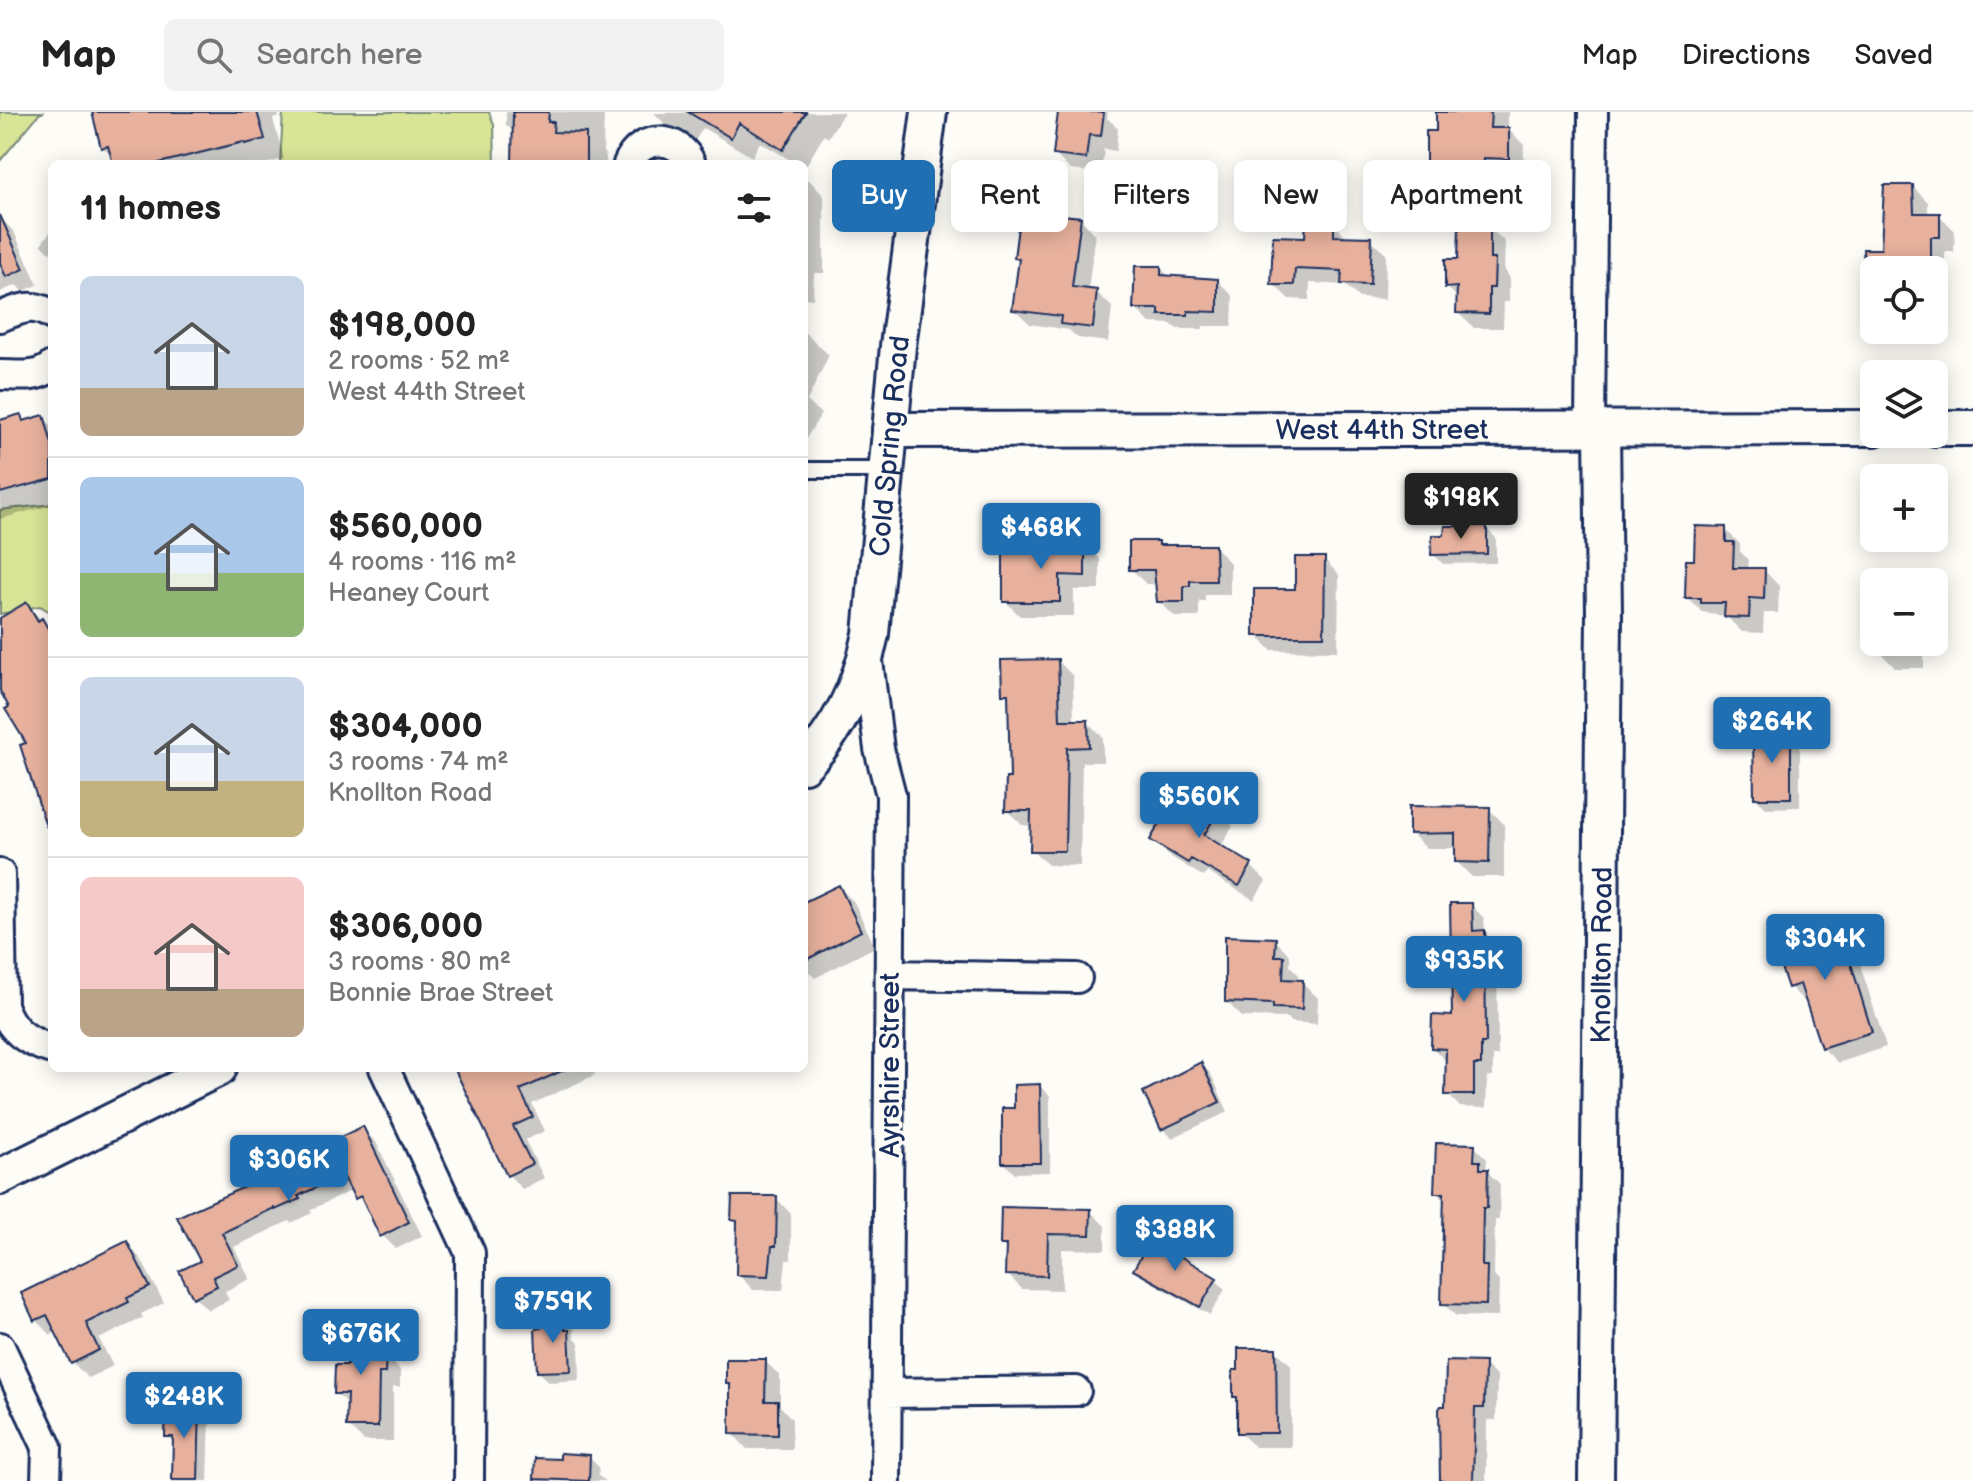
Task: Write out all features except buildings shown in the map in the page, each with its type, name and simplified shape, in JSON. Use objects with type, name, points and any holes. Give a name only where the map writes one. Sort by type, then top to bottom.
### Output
[{"type":"street","name":"Cold Spring Road","points":[[808,760],[840,716],[861,674],[867,652],[898,346],[929,112]]},
{"type":"street","name":"Knollton Road","points":[[1593,112],[1596,428],[1604,615],[1596,1481]]},
{"type":"street","points":[[631,160],[637,150],[655,141],[679,147],[688,160]]},
{"type":"street","points":[[0,317],[23,307],[36,307],[48,313]]},
{"type":"street","points":[[0,375],[31,375],[48,369]]},
{"type":"street","name":"West 44th Street","points":[[890,430],[1860,428]]},
{"type":"street","points":[[1948,428],[1973,428]]},
{"type":"street","name":"Ayrshire Street","points":[[867,652],[879,749],[891,795],[886,1481]]},
{"type":"street","points":[[0,874],[2,1005],[10,1022],[22,1036],[48,1048]]},
{"type":"street","points":[[890,975],[1077,978]]},
{"type":"street","points":[[0,1177],[211,1072]]},
{"type":"street","points":[[386,1072],[470,1253],[469,1481]]},
{"type":"street","points":[[0,1347],[47,1447],[46,1481]]},
{"type":"street","points":[[887,1393],[1076,1391]]},
{"type":"lane","points":[[808,470],[887,470]]},
{"type":"green space","points":[[0,112],[44,112],[0,161]]},
{"type":"green space","points":[[283,112],[489,112],[494,125],[495,160],[280,160]]},
{"type":"green space","points":[[48,504],[48,611],[40,606],[0,614],[0,510]]}]
